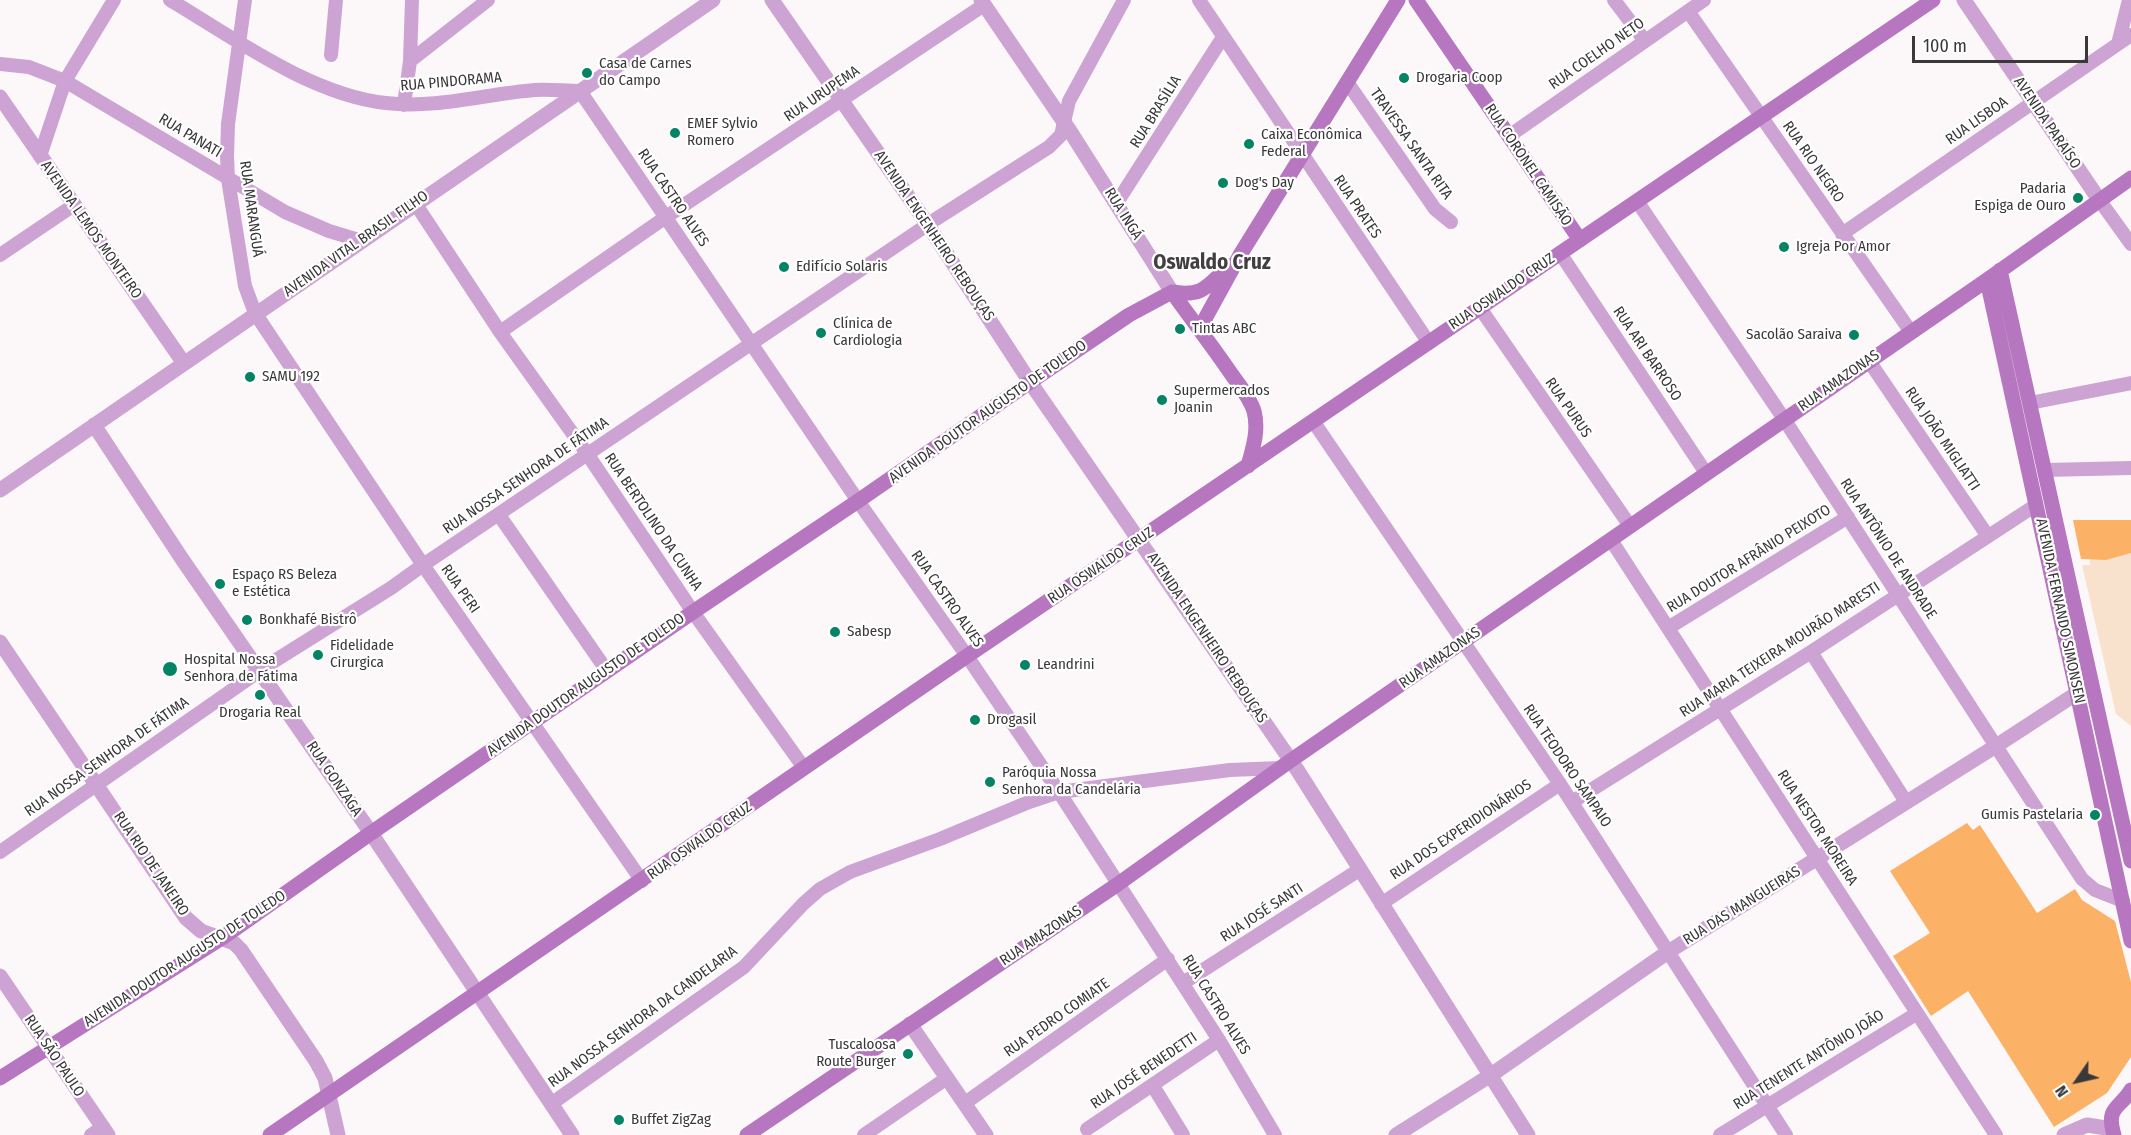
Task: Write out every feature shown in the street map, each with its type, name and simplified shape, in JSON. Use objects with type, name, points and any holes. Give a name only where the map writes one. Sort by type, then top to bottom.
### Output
[{"type":"main road","points":[[1203,332],[1206,317],[1240,255],[1398,0]]},
{"type":"main road","name":"RUA CORONEL CAMISÃO","points":[[1416,0],[1580,240]]},
{"type":"main road","name":"RUA OSWALDO CRUZ","points":[[270,1135],[967,656],[1934,0]]},
{"type":"main road","name":"RUA AMAZONAS","points":[[747,1135],[1118,884],[1285,765],[1988,280],[2131,178]]},
{"type":"main road","points":[[1172,292],[1190,295],[1201,290],[1240,255]]},
{"type":"main road","name":"AVENIDA FERNANDO SIMONSEN","points":[[2000,270],[2131,861]]},
{"type":"main road","name":"AVENIDA FERNANDO SIMONSEN","points":[[1988,280],[2131,941]]},
{"type":"main road","name":"RUA INGÁ","points":[[1172,292],[1203,332],[1254,411],[1256,427],[1248,466]]},
{"type":"main road","name":"AVENIDA DOUTOR AUGUSTO DE TOLEDO","points":[[0,1078],[222,938],[607,670],[858,501],[1030,381],[1129,315],[1172,292]]},
{"type":"main road","points":[[2113,1132],[2112,1117],[2116,1105],[2130,1094]]},
{"type":"street","points":[[40,156],[65,81],[114,0]]},
{"type":"street","name":"RUA PINDORAMA","points":[[170,0],[307,81],[328,90],[358,98],[404,105],[438,103],[537,90],[580,91]]},
{"type":"street","name":"RUA MARANGUÁ","points":[[245,0],[228,124],[228,179],[245,286],[255,313]]},
{"type":"street","points":[[331,55],[336,0]]},
{"type":"street","points":[[404,105],[410,61],[412,0]]},
{"type":"street","points":[[410,61],[488,0]]},
{"type":"street","name":"AVENIDA VITAL BRASIL FILHO","points":[[0,489],[713,0]]},
{"type":"street","name":"AVENIDA ENGENHEIRO REBOUÇAS","points":[[772,0],[928,225],[1030,381],[1140,539],[1285,765],[1381,903],[1528,1135]]},
{"type":"street","points":[[1065,124],[1070,100],[1125,0]]},
{"type":"street","name":"RUA PRATES","points":[[1199,0],[1429,343]]},
{"type":"street","points":[[1614,0],[1645,41]]},
{"type":"street","name":"RUA COELHO NETO","points":[[1509,136],[1704,0]]},
{"type":"street","name":"AVENIDA PARAÍSO","points":[[1964,0],[2032,103],[2131,244]]},
{"type":"street","points":[[2118,44],[2129,0]]},
{"type":"street","name":"RUA URUPEMA","points":[[500,332],[666,217],[842,101],[983,2]]},
{"type":"street","name":"RUA INGÁ","points":[[983,2],[1065,124],[1172,292]]},
{"type":"street","name":"RUA RIO NEGRO","points":[[1688,11],[1911,332]]},
{"type":"street","name":"RUA LISBOA","points":[[1842,234],[2131,35]]},
{"type":"street","name":"RUA BRASÍLIA","points":[[1116,204],[1223,37]]},
{"type":"street","name":"RUA PANATI","points":[[0,64],[29,67],[65,81],[228,179],[306,222],[362,241]]},
{"type":"street","name":"TRAVESSA SANTA RITA","points":[[1347,82],[1435,209],[1451,222]]},
{"type":"street","name":"RUA CASTRO ALVES","points":[[580,91],[1059,792],[1168,959],[1275,1135]]},
{"type":"street","name":"AVENIDA LEMOS MONTEIRO","points":[[0,98],[183,362]]},
{"type":"street","name":"RUA NOSSA SENHORA DE FÁTIMA","points":[[0,852],[260,670],[392,588],[752,343],[1049,147],[1061,135],[1065,124]]},
{"type":"street","name":"RUA ANTÔNIO DE ANDRADE","points":[[1637,201],[1785,419],[2082,879],[2095,890],[2123,901]]},
{"type":"street","name":"RUA BERTOLINO DA CUNHA","points":[[415,203],[500,332],[588,455],[693,612],[804,768]]},
{"type":"street","points":[[0,255],[74,205]]},
{"type":"street","name":"RUA ARI BARROSO","points":[[1560,253],[1706,473]]},
{"type":"street","name":"RUA PURUS","points":[[1480,308],[1630,526]]},
{"type":"street","name":"RUA PERI","points":[[255,313],[423,565],[642,881]]},
{"type":"street","name":"RUA JOÃO MIGLIATTI","points":[[1869,361],[1987,535]]},
{"type":"street","points":[[2030,403],[2131,383]]},
{"type":"street","name":"RUA TEODORO SAMPAIO","points":[[1313,421],[1572,802],[1786,1135]]},
{"type":"street","name":"RUA GONZAGA","points":[[94,424],[182,559],[260,670],[572,1135]]},
{"type":"street","points":[[2045,470],[2131,468]]},
{"type":"street","name":"RUA MARIA TEIXEIRA MOURÃO MARESTI","points":[[1572,802],[1811,652],[2036,505]]},
{"type":"street","points":[[499,515],[607,670]]},
{"type":"street","name":"RUA DOUTOR AFRÂNIO PEIXOTO","points":[[1668,628],[1848,517]]},
{"type":"street","name":"RUA NESTOR MOREIRA","points":[[1611,540],[1996,1135]]},
{"type":"street","name":"RUA RIO DE JANEIRO","points":[[0,642],[98,784],[186,918],[201,931],[234,943],[242,950],[303,1038],[325,1078],[338,1135]]},
{"type":"street","points":[[1811,652],[1906,802]]},
{"type":"street","name":"RUA DAS MANGUEIRAS","points":[[1396,1135],[1491,1075],[1668,952],[1818,859],[2092,683]]},
{"type":"street","name":"RUA NOSSA SENHORA DA CANDELARIA","points":[[551,1104],[744,967],[803,904],[837,879],[1059,792],[1285,765]]},
{"type":"street","name":"RUA DOS EXPERIDIONÁRIOS","points":[[1381,903],[1560,784]]},
{"type":"street","name":"RUA JOSÉ SANTI","points":[[1183,983],[1359,870]]},
{"type":"street","name":"RUA PEDRO COMIATE","points":[[965,1103],[1168,959]]},
{"type":"street","name":"RUA SÃO PAULO","points":[[0,976],[49,1048],[101,1132]]},
{"type":"street","name":"RUA TENENTE ANTÔNIO JOÃO","points":[[1720,1135],[1916,1014]]},
{"type":"street","points":[[910,1024],[986,1135]]},
{"type":"street","name":"RUA JOSÉ BENEDETTI","points":[[1085,1133],[1219,1040]]},
{"type":"street","points":[[864,1135],[947,1078]]},
{"type":"street","points":[[1153,1086],[1183,1135]]},
{"type":"street","points":[[2064,1135],[2086,1125],[2113,1132]]},
{"type":"shaded area","points":[[2073,520],[2131,520],[2131,553],[2106,560],[2081,559]]},
{"type":"shaded area","points":[[2131,520],[2131,726],[2116,714],[2082,565],[2090,565],[2090,559],[2081,559]]},
{"type":"shaded area","points":[[1967,823],[1973,830],[1980,825],[2037,913],[2075,889],[2082,900],[2115,921],[2131,982],[2131,1057],[2107,1093],[2054,1127],[1968,991],[1931,1016],[1893,956],[1930,933],[1890,871]]},
{"type":"place","name":"Casa de Carnes do Campo","points":[[587,73]]},
{"type":"place","name":"Drogaria Coop","points":[[1404,78]]},
{"type":"place","name":"EMEF Sylvio Romero","points":[[675,133]]},
{"type":"place","name":"Caixa Econômica Federal","points":[[1249,144]]},
{"type":"place","name":"Dog's Day","points":[[1223,183]]},
{"type":"place","name":"Padaria Espiga de Ouro","points":[[2078,198]]},
{"type":"place","name":"Igreja Por Amor","points":[[1784,247]]},
{"type":"place","name":"Edifício Solaris","points":[[784,267]]},
{"type":"place","name":"Tintas ABC","points":[[1180,329]]},
{"type":"place","name":"Clínica de Cardiologia","points":[[821,333]]},
{"type":"place","name":"Sacolão Saraiva","points":[[1854,335]]},
{"type":"place","name":"SAMU 192","points":[[250,377]]},
{"type":"place","name":"Supermercados Joanin","points":[[1162,400]]},
{"type":"place","name":"Espaço RS Beleza e Estética","points":[[220,584]]},
{"type":"place","name":"Bonkhafé Bistrô","points":[[247,620]]},
{"type":"place","name":"Sabesp","points":[[835,632]]},
{"type":"place","name":"Fidelidade Cirurgica","points":[[318,655]]},
{"type":"place","name":"Leandrini","points":[[1025,665]]},
{"type":"place","name":"Hospital Nossa Senhora de Fátima","points":[[170,669]]},
{"type":"place","name":"Drogaria Real","points":[[260,695]]},
{"type":"place","name":"Drogasil","points":[[975,720]]},
{"type":"place","name":"Paróquia Nossa Senhora da Candelária","points":[[990,782]]},
{"type":"place","name":"Gumis Pastelaria","points":[[2095,815]]},
{"type":"place","name":"Tuscaloosa Route Burger","points":[[908,1054]]},
{"type":"place","name":"Buffet ZigZag","points":[[619,1120]]},
{"type":"district","name":"Oswaldo Cruz","points":[[1212,263]]}]
